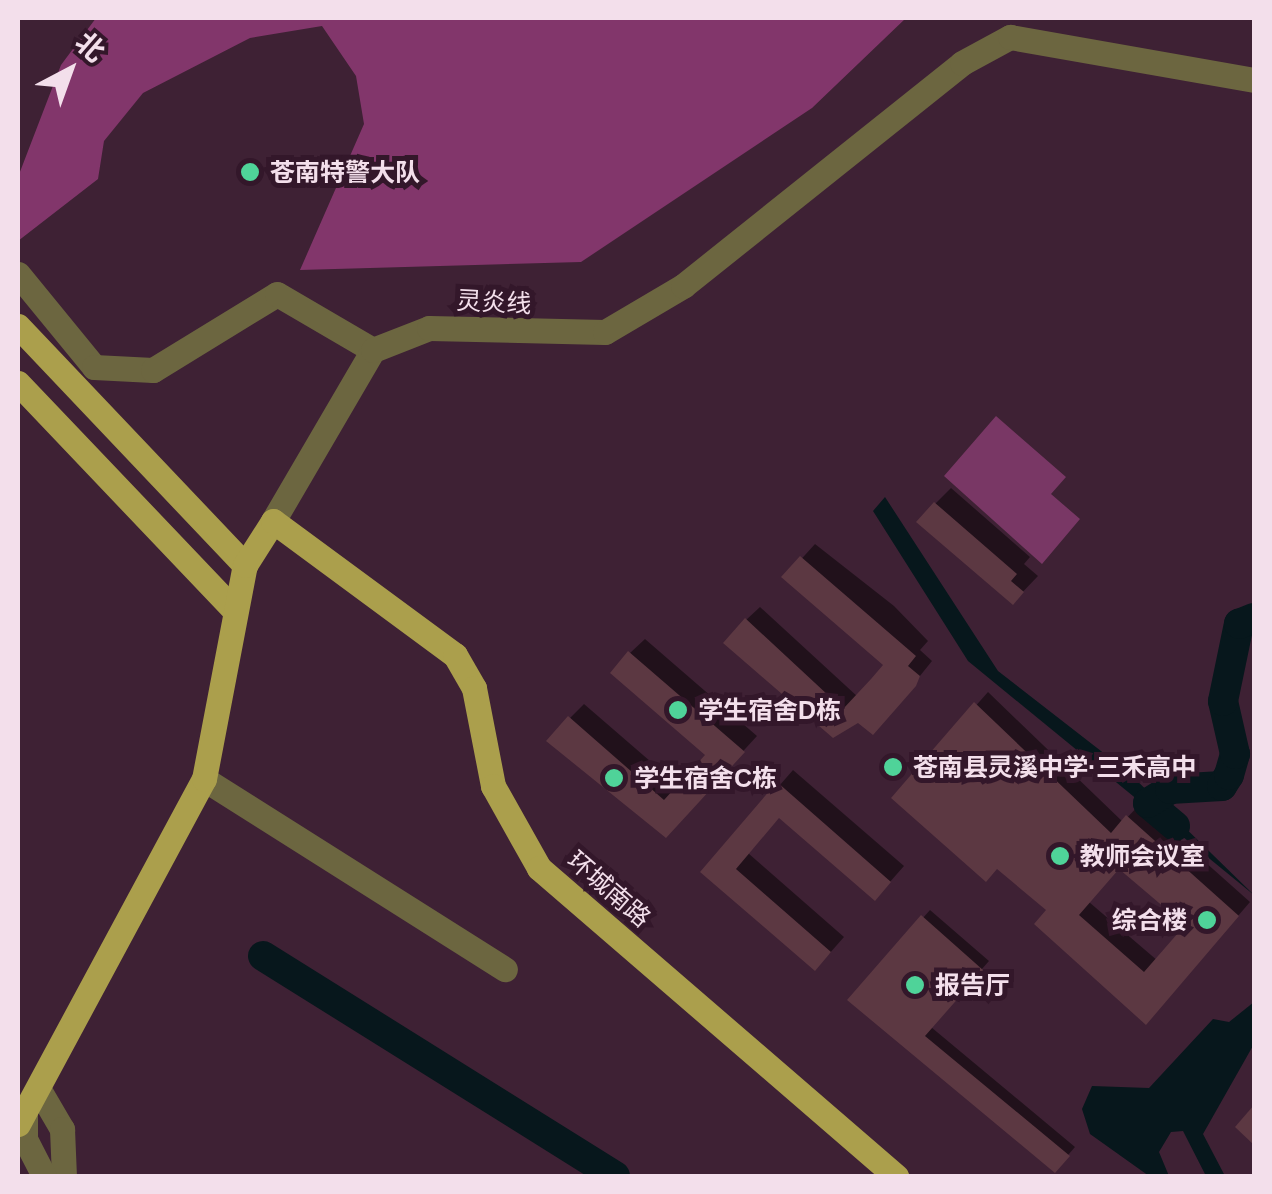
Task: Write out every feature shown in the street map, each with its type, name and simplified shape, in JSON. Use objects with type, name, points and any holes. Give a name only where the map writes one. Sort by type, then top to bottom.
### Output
[{"type":"main road","points":[[18,326],[245,564]]},
{"type":"main road","points":[[18,383],[234,611]]},
{"type":"main road","points":[[27,1108],[204,779],[245,564],[273,521]]},
{"type":"main road","name":"环城南路","points":[[273,521],[455,655],[474,688],[493,786],[539,868],[896,1176]]},
{"type":"street","name":"灵炎线","points":[[372,350],[429,328],[605,332],[683,286],[962,63],[1010,37],[1254,80]]},
{"type":"street","points":[[18,274],[94,367],[154,370],[276,294],[372,350],[273,521]]},
{"type":"street","points":[[204,779],[505,969]]},
{"type":"street","points":[[44,1176],[25,1139],[27,1108],[62,1129],[64,1176]]},
{"type":"shaded area","points":[[96,18],[906,18],[812,108],[581,262],[300,270],[364,124],[356,76],[322,26],[250,38],[143,93],[104,141],[98,179],[18,241],[18,177],[61,65]]},
{"type":"shaded area","points":[[996,416],[1066,477],[1051,494],[1080,519],[1042,564],[944,476]]},
{"type":"shaded area","points":[[885,497],[998,671],[1128,772],[1254,895],[968,661],[873,511]]},
{"type":"shaded area","points":[[1254,1002],[1254,1044],[1203,1134],[1225,1176],[1206,1176],[1183,1131],[1171,1132],[1159,1152],[1169,1176],[1149,1176],[1090,1134],[1082,1109],[1092,1086],[1149,1088],[1213,1019],[1229,1022]]},
{"type":"building","points":[[934,502],[1017,574],[1011,581],[1024,592],[1013,605],[916,522]]},
{"type":"building","points":[[800,556],[916,656],[908,666],[920,676],[916,686],[873,735],[858,723],[833,738],[723,643],[745,618],[843,709],[871,679],[883,665],[781,577]]},
{"type":"building","points":[[628,651],[745,752],[666,838],[546,741],[568,716],[664,800],[705,755],[610,673]]},
{"type":"building","points":[[974,702],[1111,833],[1126,815],[1239,916],[1146,1025],[1034,924],[1046,910],[997,869],[986,882],[891,798]],"holes":[[[1119,869],[1185,925],[1144,972],[1079,915]]]},
{"type":"building","points":[[777,782],[891,882],[875,901],[779,818],[736,869],[831,952],[815,971],[700,872]]},
{"type":"building","name":"报告厅","points":[[921,915],[983,970],[925,1036],[1070,1156],[1055,1173],[847,1000]]},
{"type":"building","points":[[1254,1105],[1254,1145],[1235,1127]]},
{"type":"waterway","points":[[1175,826],[1148,803],[1170,789],[1222,786],[1229,775],[1235,754],[1223,701],[1239,624],[1254,618]]},
{"type":"waterway","points":[[263,956],[615,1176]]},
{"type":"place","name":"苍南特警大队","points":[[250,172]]},
{"type":"place","name":"学生宿舍D栋","points":[[678,710]]},
{"type":"place","name":"苍南县灵溪中学·三禾高中","points":[[893,767]]},
{"type":"place","name":"学生宿舍C栋","points":[[614,778]]},
{"type":"place","name":"教师会议室","points":[[1060,856]]},
{"type":"place","name":"综合楼","points":[[1207,920]]},
{"type":"place","name":"报告厅","points":[[915,985]]}]
